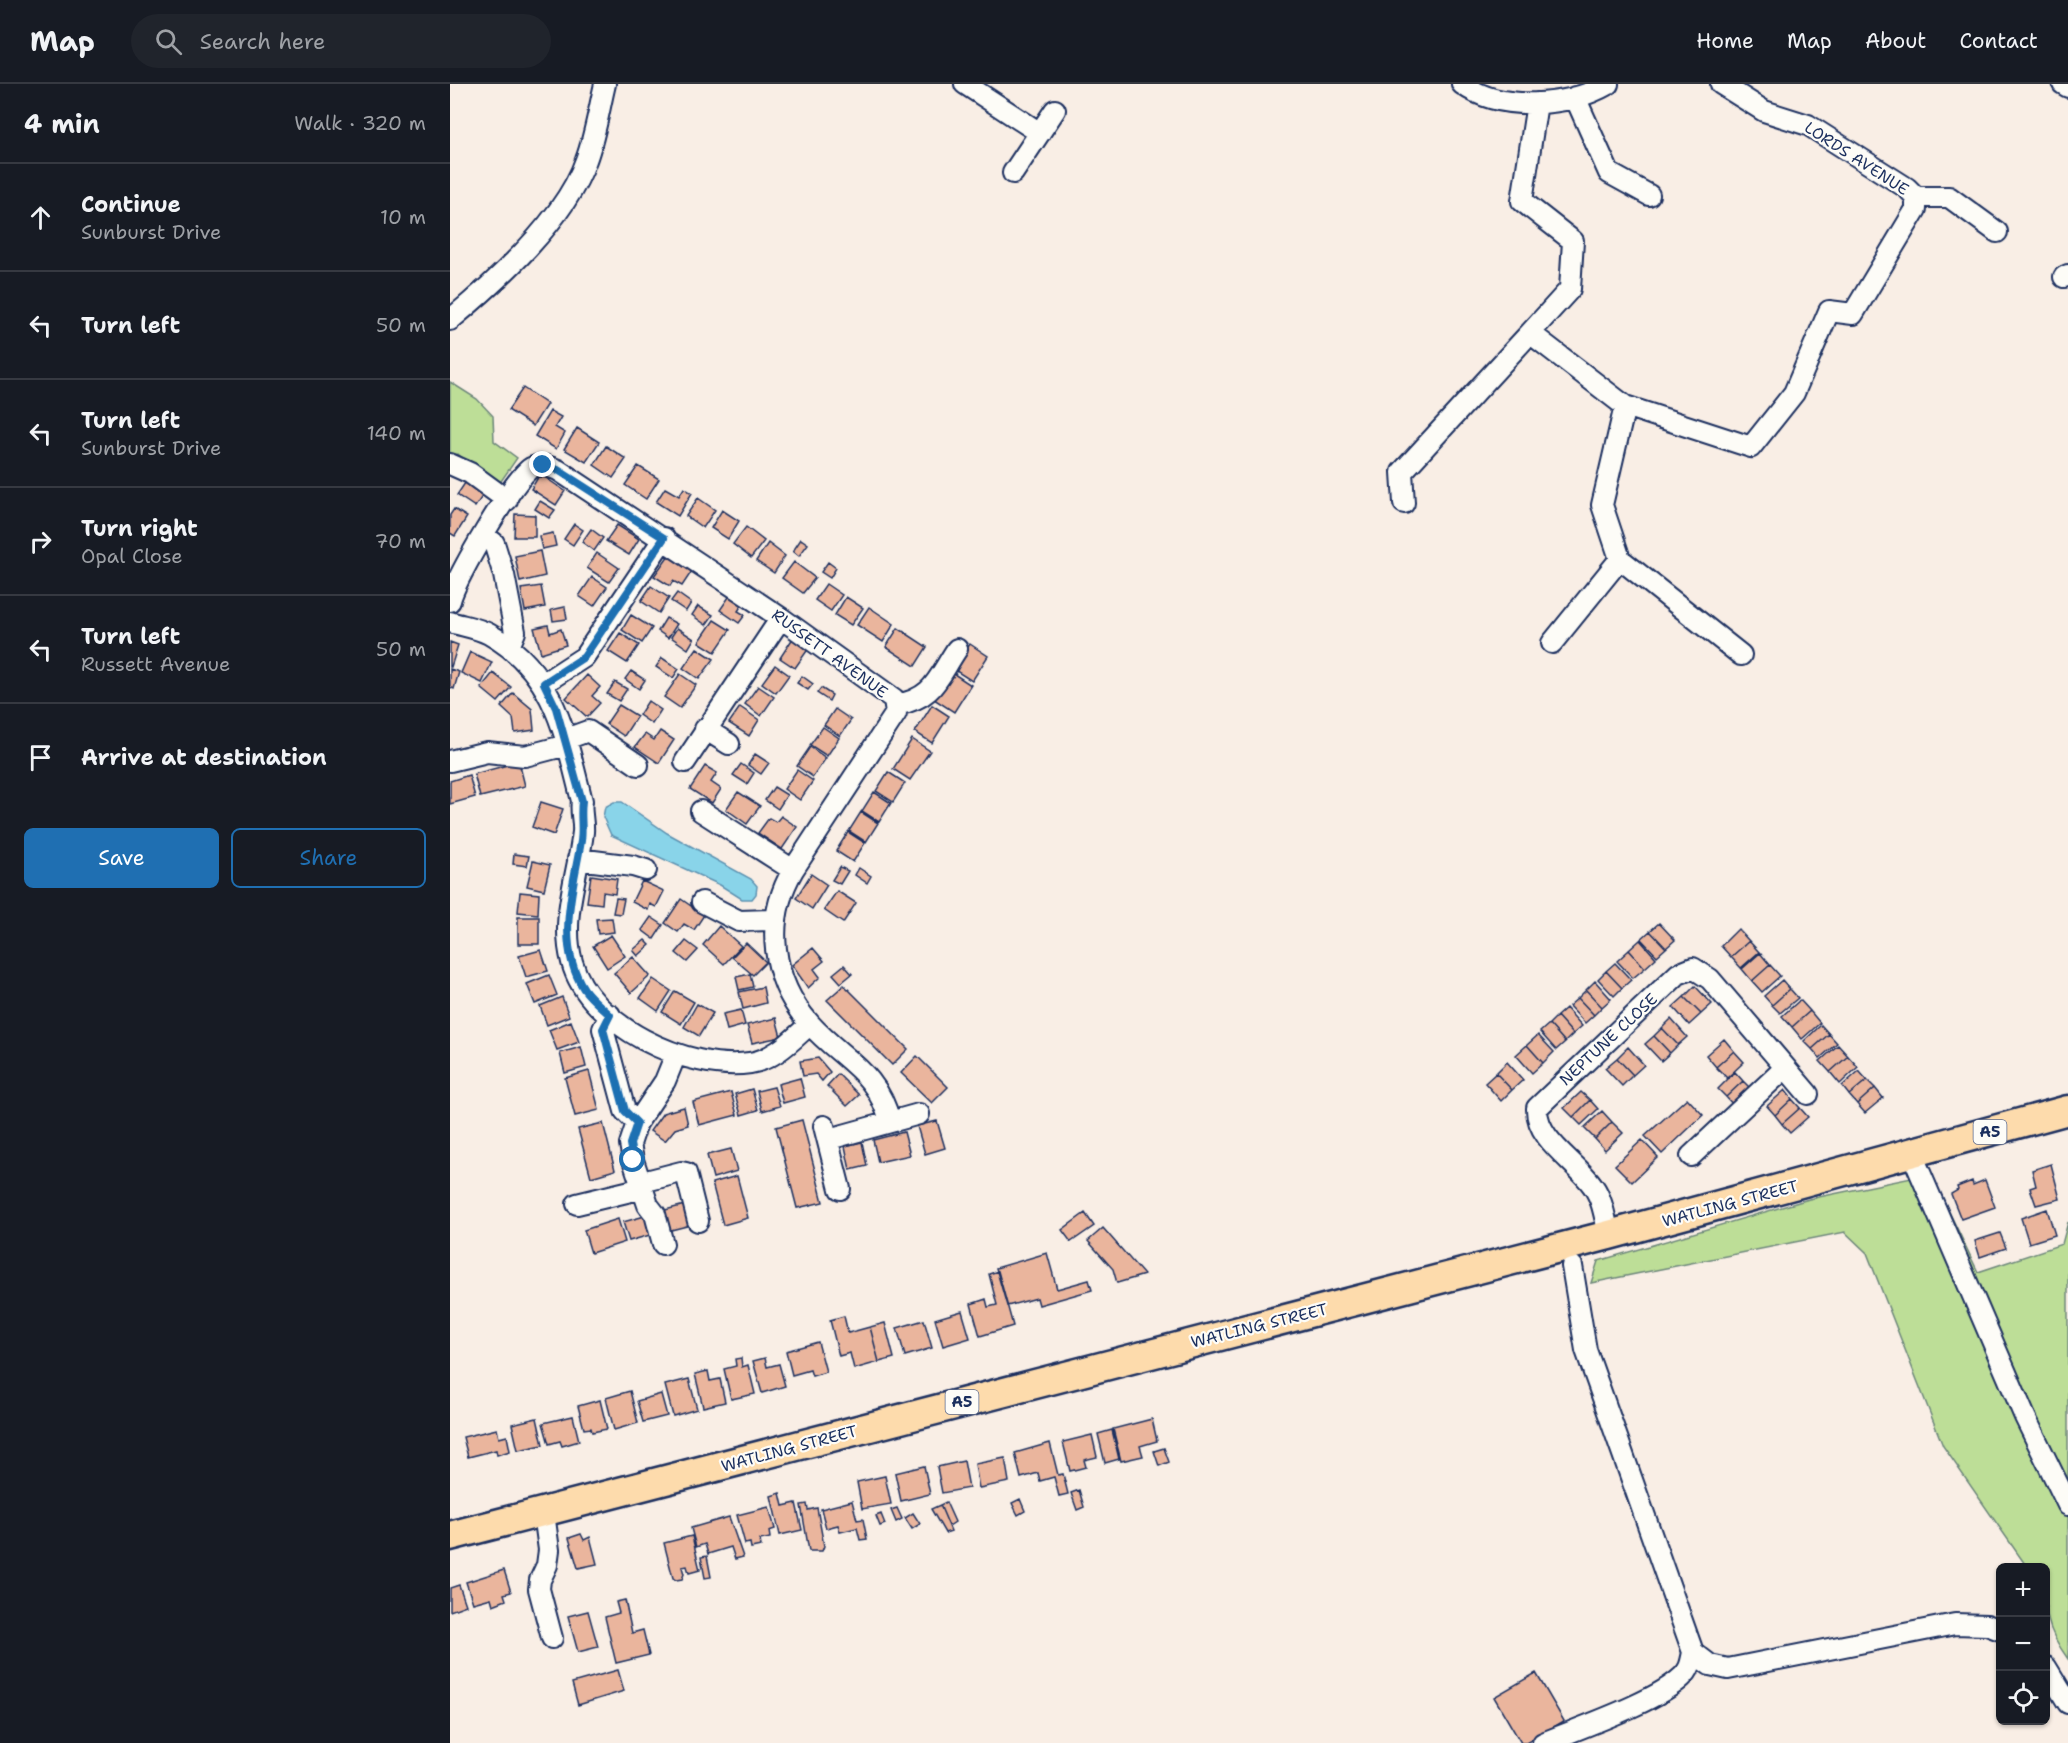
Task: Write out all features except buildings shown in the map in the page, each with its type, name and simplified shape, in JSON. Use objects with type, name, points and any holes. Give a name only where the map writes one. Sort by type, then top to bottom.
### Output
[{"type":"highway","name":"WATLING STREET","points":[[450,1536],[1609,1235],[2068,1110]]},
{"type":"street","points":[[450,320],[495,283],[547,224],[573,186],[586,161],[605,84]]},
{"type":"street","points":[[965,84],[1040,133]]},
{"type":"street","points":[[1462,84],[1474,93],[1509,101],[1537,103],[1575,97],[1608,84]]},
{"type":"street","name":"LORDS AVENUE","points":[[1530,333],[1625,406],[1751,447],[1794,393],[1829,311],[1853,314],[1916,209],[1916,197],[1907,188],[1808,124],[1764,111],[1721,84]]},
{"type":"street","points":[[2063,84],[2068,87]]},
{"type":"street","points":[[1575,97],[1609,172],[1649,195]]},
{"type":"street","points":[[1404,503],[1402,472],[1570,289],[1573,242],[1522,201],[1537,103]]},
{"type":"street","points":[[1012,173],[1055,110]]},
{"type":"street","points":[[1916,197],[1949,197],[1997,232]]},
{"type":"street","points":[[1625,406],[1602,505],[1620,559],[1741,655]]},
{"type":"street","points":[[450,464],[470,474],[507,500]]},
{"type":"street","name":"RUSSETT AVENUE","points":[[450,601],[460,573],[483,535],[531,468],[543,465],[558,470],[664,538],[888,694],[896,705],[896,713],[793,870],[786,882],[774,920],[776,953],[783,980],[796,1005],[810,1024],[879,1090],[890,1122]]},
{"type":"street","points":[[483,535],[494,543],[504,575],[515,632],[509,647]]},
{"type":"street","points":[[544,683],[584,657],[664,538]]},
{"type":"street","points":[[1552,643],[1620,559]]},
{"type":"street","points":[[685,762],[781,618]]},
{"type":"street","points":[[450,622],[488,633],[509,647],[544,683],[556,708],[582,801],[580,813],[583,829],[567,922],[568,946],[573,965],[585,990],[610,1015],[645,1042],[676,1054],[723,1063],[750,1063],[772,1056],[810,1024]]},
{"type":"street","points":[[896,705],[914,702],[927,694],[957,649]]},
{"type":"street","points":[[705,729],[729,744]]},
{"type":"street","points":[[450,761],[487,753],[525,756],[566,742],[588,731],[638,765]]},
{"type":"street","points":[[700,811],[793,870]]},
{"type":"street","points":[[578,859],[633,866],[646,870]]},
{"type":"street","points":[[702,902],[739,921],[774,920]]},
{"type":"street","name":"NEPTUNE CLOSE","points":[[1609,1235],[1599,1197],[1592,1185],[1540,1128],[1538,1108],[1545,1098],[1678,974],[1693,968],[1710,979],[1808,1094]]},
{"type":"street","points":[[610,1015],[603,1029],[625,1111],[637,1123]]},
{"type":"street","points":[[663,1244],[655,1214],[633,1160],[630,1144],[637,1123],[665,1081],[676,1054]]},
{"type":"street","points":[[1691,1156],[1785,1068]]},
{"type":"street","points":[[840,1189],[827,1132],[851,1133],[919,1114]]},
{"type":"street","points":[[1912,1154],[2025,1417],[2068,1505]]},
{"type":"street","points":[[577,1204],[644,1191],[681,1172],[686,1173],[698,1221]]},
{"type":"street","points":[[1543,1743],[1661,1692],[1683,1677],[1690,1666],[1693,1652],[1586,1350],[1572,1266]]},
{"type":"street","points":[[544,1513],[549,1551],[539,1589],[552,1638]]},
{"type":"street","points":[[1693,1652],[1710,1665],[1728,1669],[1955,1624],[1987,1625],[1996,1628]]},
{"type":"street","points":[[2048,1671],[2068,1703]]},
{"type":"green space","points":[[450,382],[477,399],[493,416],[494,441],[517,458],[497,487],[458,454],[450,456]]},
{"type":"green space","points":[[1931,1174],[1978,1272],[2062,1244],[2068,1222],[2068,1659],[2050,1625],[2050,1563],[2024,1563],[1943,1446],[1867,1253],[1845,1232],[1591,1283],[1598,1261],[1809,1199]]},
{"type":"water","points":[[614,802],[622,802],[667,833],[751,879],[757,886],[756,894],[752,899],[742,899],[720,885],[611,835],[603,817],[605,807]]},
{"type":"route","points":[[543,465],[558,470],[664,538],[584,657],[544,683],[556,708],[582,801],[580,813],[583,829],[567,922],[568,946],[573,965],[585,990],[610,1015],[603,1029],[625,1111],[637,1123],[630,1144],[633,1160]]}]
